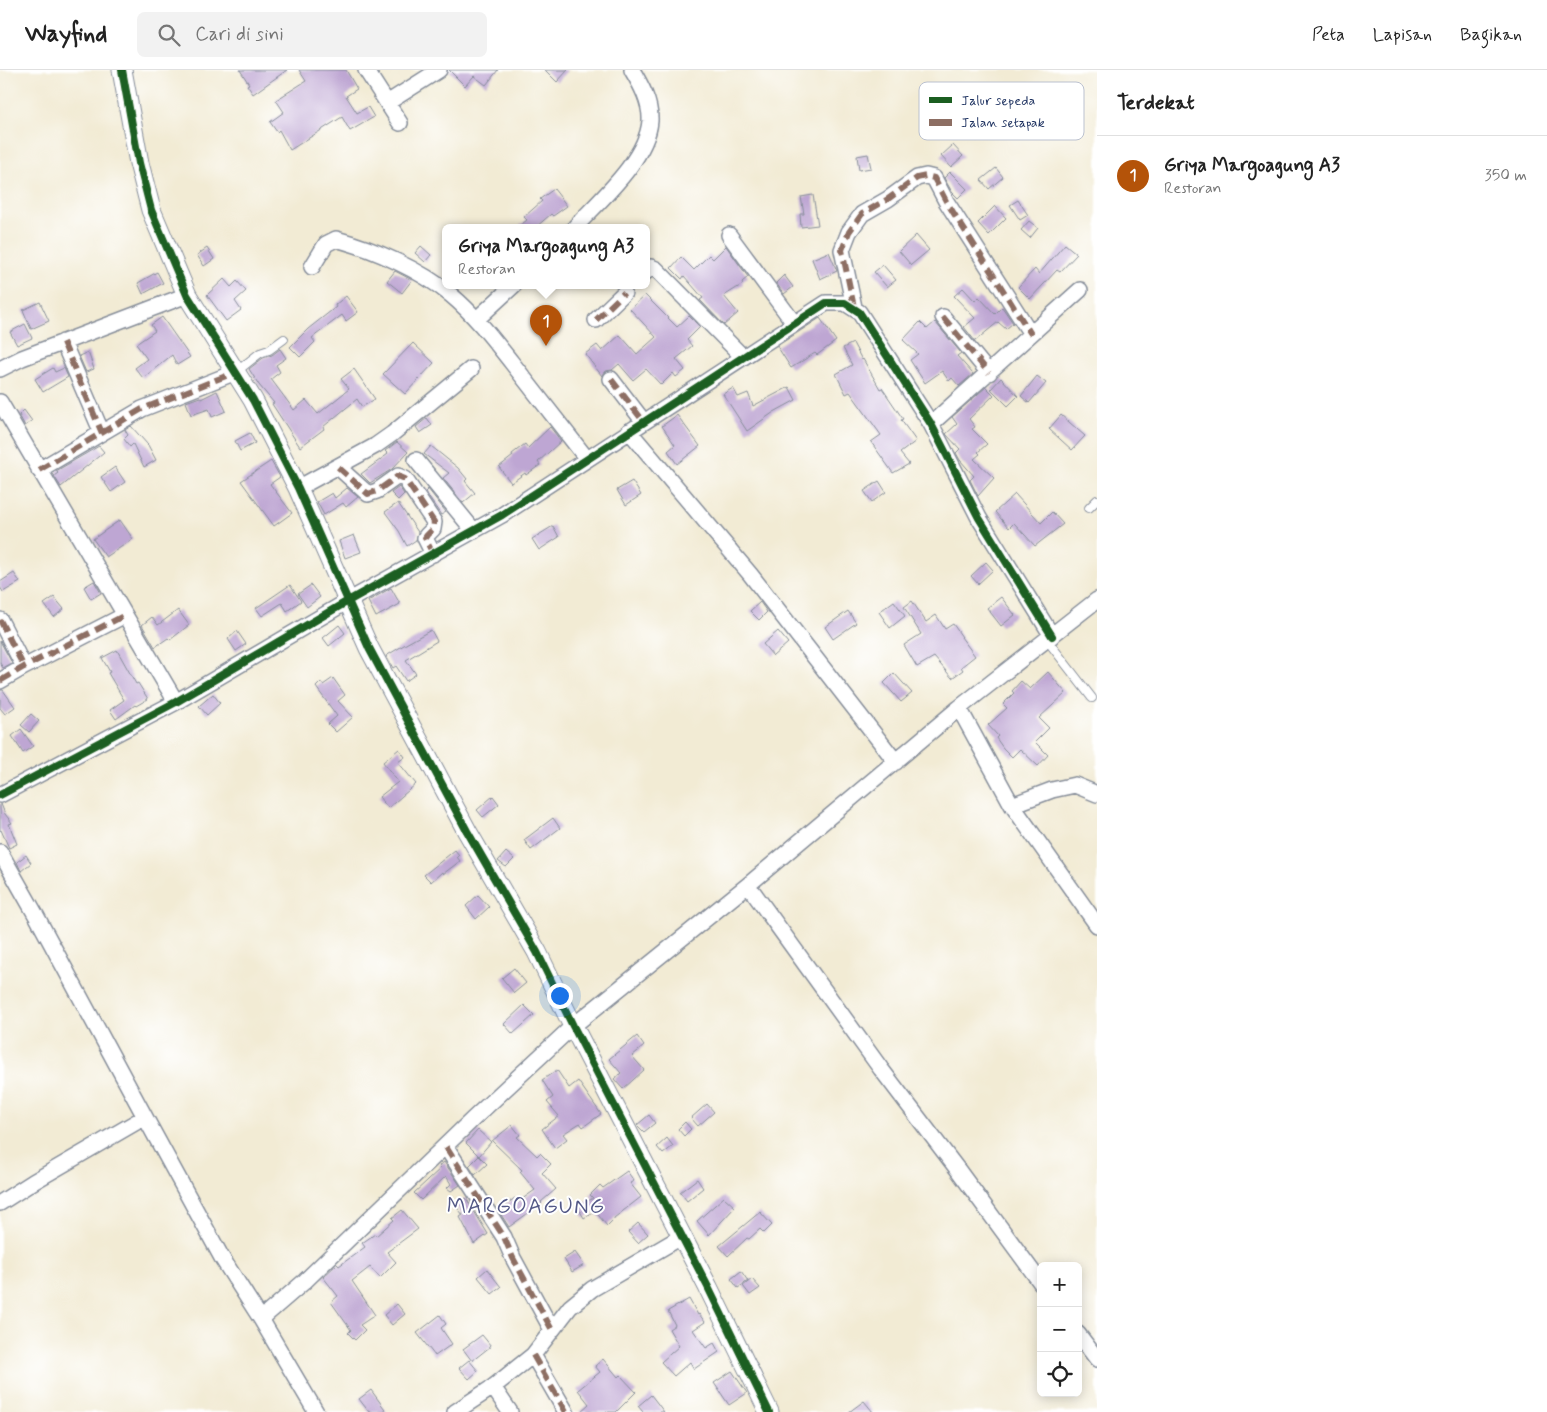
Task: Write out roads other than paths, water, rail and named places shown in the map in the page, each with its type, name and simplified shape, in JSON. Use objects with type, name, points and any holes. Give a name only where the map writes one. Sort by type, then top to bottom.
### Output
[{"type":"street","points":[[122,70],[139,163],[151,210],[187,295],[253,400],[298,488],[369,648],[467,830],[537,952],[572,1026],[708,1287],[766,1411]]},
{"type":"street","points":[[366,70],[400,123]]},
{"type":"street","points":[[388,103],[438,70]]},
{"type":"street","points":[[579,224],[625,174],[641,149],[650,122],[649,107],[632,70]]},
{"type":"street","points":[[1031,334],[946,201],[934,178],[926,176],[917,178],[888,199],[862,214],[848,232],[842,250],[854,307],[931,424],[979,518],[1049,638]]},
{"type":"street","points":[[729,236],[794,323]]},
{"type":"street","points":[[312,266],[326,244],[336,239],[405,266],[442,289]]},
{"type":"street","points":[[650,268],[656,269],[743,357]]},
{"type":"street","points":[[442,289],[477,318],[587,459]]},
{"type":"street","points":[[477,318],[510,289]]},
{"type":"street","points":[[596,320],[623,289]]},
{"type":"street","points":[[931,424],[1080,290]]},
{"type":"street","points":[[0,369],[22,358],[187,295]]},
{"type":"street","points":[[0,795],[176,702],[348,601],[502,515],[826,303],[840,302],[854,307]]},
{"type":"street","points":[[943,317],[989,373]]},
{"type":"street","points":[[63,342],[102,433]]},
{"type":"street","points":[[298,488],[375,446],[471,369]]},
{"type":"street","points":[[39,470],[142,409],[236,372]]},
{"type":"street","points":[[611,379],[644,422]]},
{"type":"street","points":[[0,402],[176,702]]},
{"type":"street","points":[[629,431],[750,574],[896,762]]},
{"type":"street","points":[[416,460],[474,531]]},
{"type":"street","points":[[338,467],[368,494],[398,476],[405,479],[434,522],[433,529],[425,538],[433,554]]},
{"type":"street","points":[[261,1318],[305,1281],[473,1118],[572,1026],[748,885],[959,708],[1097,600]]},
{"type":"street","points":[[0,682],[24,667],[124,615]]},
{"type":"street","points":[[0,620],[24,667]]},
{"type":"street","points":[[959,708],[1012,805],[1097,925]]},
{"type":"street","points":[[1012,805],[1052,790],[1075,785],[1097,794]]},
{"type":"street","points":[[0,852],[42,925],[222,1258],[261,1318],[316,1412]]},
{"type":"street","points":[[748,885],[881,1069],[1037,1278]]},
{"type":"street","points":[[0,1203],[145,1117]]},
{"type":"street","points":[[446,1146],[504,1237],[513,1258],[552,1330]]},
{"type":"street","points":[[455,1412],[493,1387],[533,1355],[570,1307],[592,1289],[682,1237]]},
{"type":"street","points":[[1082,1339],[1097,1359]]},
{"type":"street","points":[[533,1355],[566,1412]]},
{"type":"street","points":[[493,1387],[510,1412]]},
{"type":"lane","points":[[236,372],[284,339]]},
{"type":"lane","points":[[1089,508],[1097,500]]},
{"type":"lane","points":[[1049,638],[1092,698]]},
{"type":"place","name":"Griya Margoagung A3","points":[[546,346]]},
{"type":"district","name":"MARGOAGUNG","points":[[526,1205]]}]
